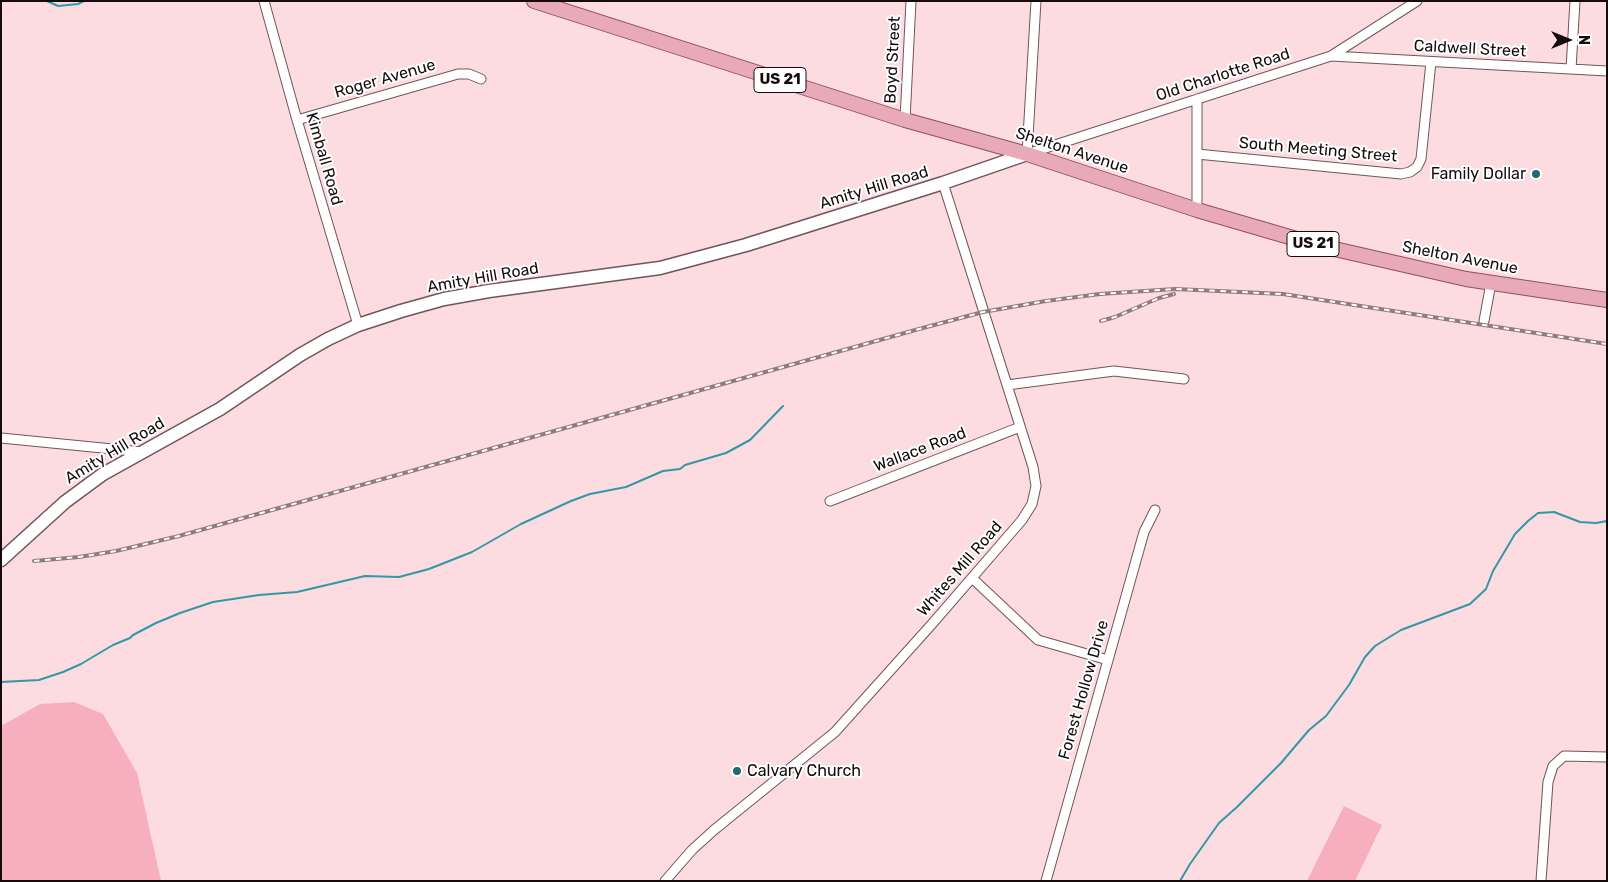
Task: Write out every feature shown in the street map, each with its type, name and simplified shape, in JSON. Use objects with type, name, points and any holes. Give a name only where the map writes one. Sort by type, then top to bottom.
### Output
[{"type":"main road","name":"Shelton Avenue","points":[[534,1],[905,120],[1027,154],[1197,210],[1317,245],[1490,283],[1607,300]]},
{"type":"street","name":"Kimball Road","points":[[264,1],[296,120],[358,325]]},
{"type":"street","name":"Boyd Street","points":[[905,120],[911,1]]},
{"type":"street","points":[[1027,154],[1036,1]]},
{"type":"street","name":"Old Charlotte Road","points":[[1027,154],[1331,56],[1417,1]]},
{"type":"street","points":[[1571,69],[1576,1]]},
{"type":"street","name":"Caldwell Street","points":[[1331,56],[1607,71]]},
{"type":"street","name":"South Meeting Street","points":[[1197,154],[1401,174],[1410,172],[1417,167],[1421,159],[1432,62]]},
{"type":"street","name":"Roger Avenue","points":[[296,120],[458,74],[469,74],[481,79]]},
{"type":"street","points":[[1197,99],[1197,210]]},
{"type":"street","name":"Amity Hill Road","points":[[1,560],[81,489],[103,474],[220,409],[300,354],[328,338],[358,325],[410,308],[489,290],[660,268],[746,245],[943,184],[1027,154]]},
{"type":"street","name":"Whites Mill Road","points":[[665,881],[692,850],[714,830],[835,732],[972,578],[1022,520],[1032,504],[1036,486],[1033,470],[943,184]]},
{"type":"street","points":[[1484,321],[1490,283]]},
{"type":"street","points":[[1007,385],[1114,371],[1184,379]]},
{"type":"street","name":"Wallace Road","points":[[830,500],[1020,426]]},
{"type":"street","points":[[1,438],[144,452]]},
{"type":"street","name":"Forest Hollow Drive","points":[[1046,881],[1144,532],[1155,510]]},
{"type":"street","points":[[972,578],[1038,640],[1108,660]]},
{"type":"street","points":[[1540,881],[1548,782],[1553,766],[1564,756],[1607,757]]},
{"type":"shaded area","points":[[74,702],[103,714],[137,773],[161,881],[1,881],[1,726],[40,704]]},
{"type":"shaded area","points":[[1344,806],[1382,825],[1355,881],[1307,881]]},
{"type":"waterway","points":[[47,1],[58,6],[78,4],[84,1]]},
{"type":"waterway","points":[[1,682],[39,680],[63,672],[156,623],[213,602],[259,595],[297,592],[365,576],[399,577],[429,569],[472,552],[521,524],[571,501],[590,494],[626,487],[663,471],[680,469],[685,465],[726,453],[750,440],[783,406]]},
{"type":"waterway","points":[[1180,881],[1219,823],[1281,763],[1309,730],[1326,716],[1349,685],[1365,657],[1375,646],[1401,630],[1470,604],[1486,589],[1493,571],[1515,534],[1538,513],[1554,512],[1580,522],[1596,523],[1607,521]]},
{"type":"railway","points":[[34,561],[116,551],[179,536],[919,329],[983,312],[1046,301],[1100,294],[1175,289],[1283,294],[1607,344]]},
{"type":"railway","points":[[1101,321],[1174,294]]},
{"type":"place","name":"Family Dollar","points":[[1536,174]]},
{"type":"place","name":"Calvary Church","points":[[737,771]]}]
